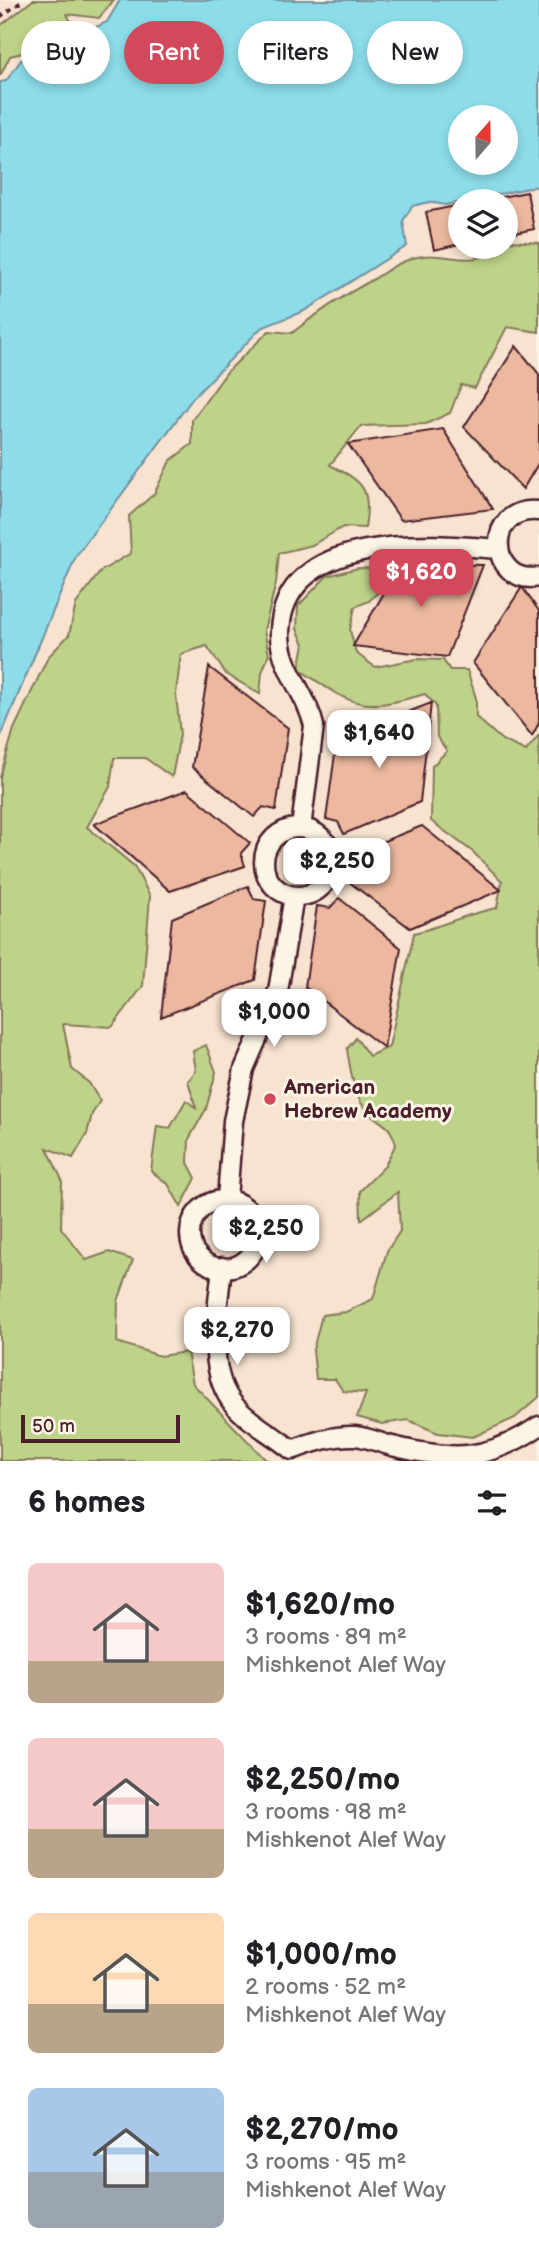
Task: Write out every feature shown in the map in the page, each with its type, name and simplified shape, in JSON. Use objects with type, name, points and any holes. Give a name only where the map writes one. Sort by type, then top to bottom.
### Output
[{"type":"street","points":[[539,511],[520,512],[511,517],[499,533],[498,549],[505,564],[513,572],[523,577],[539,577]]},
{"type":"street","points":[[301,828],[314,726],[311,712],[292,680],[284,657],[280,633],[283,613],[291,593],[304,577],[321,563],[343,555],[430,545],[498,549]]},
{"type":"street","points":[[301,828],[313,832],[329,848],[331,872],[317,890],[294,896],[284,893],[268,879],[264,858],[272,839],[291,829],[301,828]]},
{"type":"street","points":[[227,1199],[233,1121],[244,1069],[278,990],[294,896]]},
{"type":"street","points":[[227,1199],[246,1209],[253,1217],[257,1237],[249,1256],[240,1263],[222,1268],[208,1264],[199,1257],[190,1236],[191,1224],[205,1205],[227,1199]]},
{"type":"street","points":[[222,1268],[218,1312],[220,1380],[236,1407],[293,1455],[324,1438],[356,1436],[435,1457],[481,1459],[511,1447],[539,1426]]},
{"type":"path","points":[[0,17],[24,0]]},
{"type":"shaded area","points":[[0,0],[120,0],[108,21],[21,21],[21,60],[6,81],[0,82]]},
{"type":"shaded area","name":"American Hebrew Academy","points":[[539,186],[539,1461],[0,1461],[0,738],[76,556],[193,398],[261,328],[304,311],[403,221],[411,206],[429,202],[448,204],[448,259],[518,259],[518,190]]},
{"type":"green space","points":[[33,0],[114,0],[99,18],[67,14],[70,21],[21,21],[21,54],[10,56],[0,76],[0,26]]},
{"type":"green space","points":[[518,242],[539,243],[539,332],[507,327],[475,388],[461,385],[450,413],[426,424],[361,426],[330,465],[351,476],[366,495],[365,528],[343,527],[312,545],[279,553],[276,583],[264,630],[269,655],[262,672],[260,694],[226,674],[207,646],[181,654],[176,693],[180,735],[172,777],[145,758],[114,758],[110,787],[87,827],[134,866],[150,896],[143,986],[112,1027],[63,1024],[72,1069],[89,1083],[100,1101],[92,1114],[87,1134],[73,1158],[47,1148],[62,1180],[61,1228],[86,1260],[109,1252],[133,1260],[118,1301],[117,1342],[160,1356],[187,1352],[193,1384],[267,1461],[0,1461],[0,777],[14,729],[48,657],[69,635],[76,604],[101,571],[131,553],[129,516],[154,494],[170,461],[192,444],[192,420],[227,372],[269,331],[292,333],[331,305],[401,263],[420,256],[448,257],[448,259],[518,259]]},
{"type":"green space","points":[[358,568],[385,569],[386,585],[369,601],[355,607],[350,630],[356,653],[375,667],[417,659],[443,660],[450,670],[467,670],[476,698],[476,717],[502,740],[526,751],[539,735],[539,1397],[515,1418],[473,1437],[438,1433],[408,1420],[382,1424],[357,1417],[366,1393],[343,1391],[335,1379],[316,1379],[313,1350],[322,1315],[346,1312],[373,1299],[387,1251],[400,1231],[398,1192],[361,1220],[360,1191],[384,1167],[396,1144],[388,1128],[368,1112],[359,1099],[347,1049],[356,1038],[369,1056],[389,1047],[414,933],[497,908],[502,881],[473,852],[431,821],[432,766],[447,751],[437,737],[436,706],[425,694],[385,703],[358,702],[332,691],[299,669],[304,644],[297,629],[298,606],[327,576]]},
{"type":"green space","points":[[206,1045],[216,1072],[206,1109],[189,1139],[188,1163],[196,1178],[181,1207],[168,1184],[151,1171],[157,1126],[170,1128],[186,1100],[196,1108],[188,1081],[196,1071],[193,1051]]},
{"type":"water","points":[[120,0],[539,0],[539,186],[518,190],[448,189],[448,204],[429,202],[412,206],[403,221],[407,246],[304,311],[261,328],[193,398],[76,556],[0,738],[0,82],[6,81],[21,60],[21,84],[110,84],[110,21],[108,21]]},
{"type":"building","points":[[527,192],[534,229],[518,232],[518,194]]},
{"type":"building","points":[[448,207],[448,247],[434,250],[426,212]]},
{"type":"building","points":[[516,346],[539,374],[539,462],[523,489],[464,427]]},
{"type":"building","points":[[443,429],[493,509],[401,520],[348,444]]},
{"type":"building","points":[[401,564],[483,565],[447,657],[353,646]]},
{"type":"building","points":[[522,587],[539,611],[539,723],[532,736],[473,663]]},
{"type":"building","points":[[209,667],[288,728],[276,810],[263,807],[254,817],[192,767]]},
{"type":"building","points":[[431,703],[420,802],[344,834],[338,822],[326,819],[337,740]]},
{"type":"building","points":[[187,790],[250,843],[241,853],[245,866],[170,891],[94,824]]},
{"type":"building","points":[[422,826],[501,890],[410,928],[344,878],[352,868],[348,855]]},
{"type":"building","points":[[248,886],[254,899],[266,901],[255,980],[161,1017],[172,918]]},
{"type":"building","points":[[339,898],[401,948],[384,1048],[305,987],[317,906],[330,908]]},
{"type":"place","name":"American Hebrew Academy","points":[[270,1099]]}]
